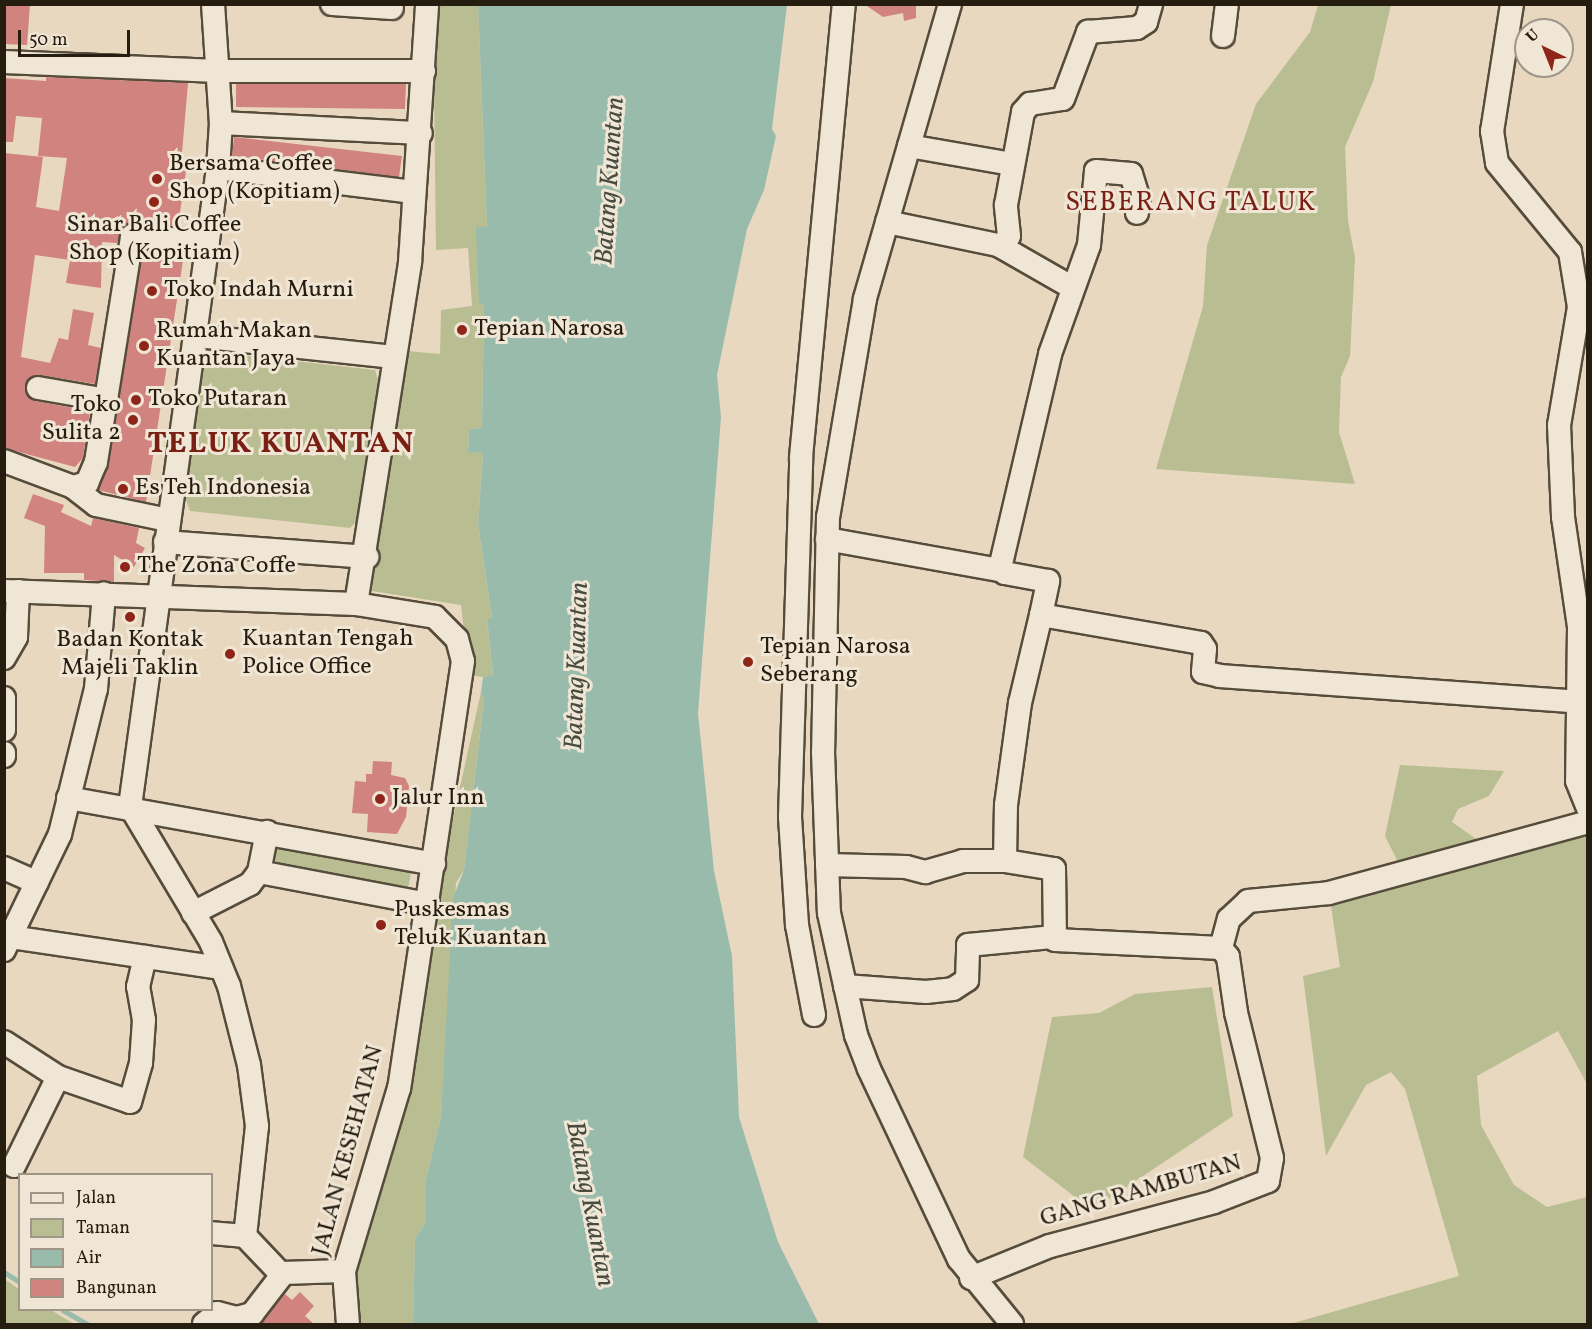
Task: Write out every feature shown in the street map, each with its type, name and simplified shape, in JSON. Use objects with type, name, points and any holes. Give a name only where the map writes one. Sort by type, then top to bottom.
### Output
[{"type":"street","points":[[213,4],[221,123],[218,168],[197,336],[168,520],[130,806],[193,913],[221,968],[249,1065],[257,1126],[245,1236]]},
{"type":"street","points":[[332,4],[392,8]]},
{"type":"street","points":[[356,604],[367,557],[392,357],[410,261],[414,192],[421,133],[427,4]]},
{"type":"street","points":[[814,1015],[796,925],[790,817],[801,456],[844,4]]},
{"type":"street","points":[[950,4],[865,299],[827,539],[823,752],[829,913],[845,986],[869,1070],[971,1278],[1012,1324]]},
{"type":"street","points":[[1002,247],[1009,236],[1006,205],[1023,112],[1030,104],[1063,99],[1088,32],[1137,28],[1146,22],[1151,4]]},
{"type":"street","points":[[1223,36],[1227,4]]},
{"type":"street","points":[[1512,4],[1493,121],[1497,163],[1570,252],[1579,299],[1558,425],[1563,517],[1579,627],[1580,702],[1576,781],[1587,808]]},
{"type":"street","points":[[4,62],[218,71],[424,71]]},
{"type":"street","points":[[221,123],[421,133]]},
{"type":"street","points":[[909,146],[1012,164]]},
{"type":"street","points":[[218,168],[414,192]]},
{"type":"street","points":[[1000,570],[1037,403],[1089,245],[1096,171],[1131,174],[1139,200],[1137,213]]},
{"type":"street","points":[[887,222],[1002,247],[1073,288]]},
{"type":"street","points":[[73,487],[90,480],[107,400],[132,236],[208,242]]},
{"type":"street","points":[[197,336],[392,357]]},
{"type":"street","points":[[38,388],[107,400]]},
{"type":"street","points":[[4,461],[73,487],[96,505],[168,520]]},
{"type":"street","points":[[827,539],[1000,570],[1048,581],[1020,703],[1006,805],[1005,861]]},
{"type":"street","points":[[165,542],[367,557]]},
{"type":"street","points":[[4,658],[16,637],[11,591]]},
{"type":"street","name":"JALAN KESEHATAN","points":[[11,591],[158,593],[356,604],[435,617],[457,639],[463,661],[399,1088],[344,1271],[348,1324]]},
{"type":"street","points":[[104,593],[96,689],[60,834],[7,941],[221,968]]},
{"type":"street","points":[[1041,615],[1201,643],[1205,649],[1203,672],[1220,676],[1580,702]]},
{"type":"street","points":[[4,698],[4,730]]},
{"type":"street","points":[[68,798],[130,806],[434,864]]},
{"type":"street","points":[[845,986],[926,992],[954,989],[967,980],[969,945],[1052,937],[1221,948],[1229,919],[1248,901],[1329,893],[1587,822]]},
{"type":"street","points":[[193,913],[238,892],[259,872],[267,832]]},
{"type":"street","points":[[827,865],[906,867],[925,872],[963,861],[1005,861],[1054,869],[1052,937]]},
{"type":"street","points":[[4,868],[37,883]]},
{"type":"street","points":[[259,872],[428,904]]},
{"type":"street","name":"GANG RAMBUTAN","points":[[971,1278],[1050,1246],[1214,1202],[1268,1181],[1272,1158],[1236,1012],[1228,957],[1221,948]]},
{"type":"street","points":[[4,1042],[58,1077],[67,1077],[110,1099],[130,1101],[141,1063],[144,1020],[138,987],[145,957]]},
{"type":"street","points":[[17,1167],[58,1077]]},
{"type":"street","points":[[213,1233],[245,1236],[282,1273],[344,1271]]},
{"type":"street","points":[[204,1324],[218,1313],[237,1318],[252,1314],[282,1273]]},
{"type":"green space","name":"Tepian Narosa","points":[[433,5],[478,5],[487,227],[477,227],[484,303],[482,428],[469,429],[468,451],[483,453],[478,524],[492,619],[487,620],[493,676],[483,677],[469,675],[461,605],[372,591],[384,471],[407,351],[440,354],[441,310],[472,306],[468,248],[436,250]]},
{"type":"green space","points":[[1318,5],[1391,5],[1373,82],[1345,147],[1348,220],[1355,258],[1350,356],[1341,377],[1339,432],[1355,484],[1156,469],[1203,306],[1207,245],[1256,104],[1310,32]]},
{"type":"green space","points":[[213,352],[375,370],[378,380],[364,495],[357,521],[350,528],[190,511],[185,497],[188,456],[203,370]]},
{"type":"green space","points":[[481,692],[484,700],[464,870],[456,883],[441,1116],[426,1180],[426,1222],[415,1239],[413,1324],[358,1324],[357,1254]]},
{"type":"green space","points":[[1400,765],[1504,771],[1489,796],[1458,809],[1452,822],[1479,841],[1587,820],[1587,1084],[1558,1031],[1477,1076],[1481,1125],[1514,1185],[1547,1207],[1587,1197],[1587,1324],[1290,1324],[1459,1276],[1405,1089],[1391,1072],[1366,1085],[1326,1156],[1303,976],[1340,967],[1330,899],[1398,862],[1385,836]]},
{"type":"green space","points":[[273,836],[413,863],[406,898],[266,870]]},
{"type":"green space","points":[[1212,987],[1233,1116],[1092,1210],[1023,1157],[1052,1017],[1099,1013],[1135,994]]},
{"type":"green space","points":[[4,1279],[18,1288],[18,1311],[53,1311],[74,1324],[5,1324]]},
{"type":"water","name":"Batang Kuantan","points":[[478,5],[787,5],[772,129],[776,136],[764,190],[747,229],[717,375],[721,417],[698,713],[714,871],[732,956],[739,1117],[778,1242],[819,1324],[413,1324],[415,1239],[426,1222],[426,1180],[441,1116],[453,898],[464,870],[484,700],[481,692],[483,677],[493,675],[487,619],[492,618],[478,524],[483,453],[468,452],[469,429],[482,428],[484,304],[479,303],[476,227],[487,227]]},
{"type":"building","points":[[4,4],[30,4],[27,45],[4,44]]},
{"type":"building","points":[[864,4],[916,4],[916,18],[904,21],[903,13],[883,17]]},
{"type":"building","points":[[46,77],[188,83],[181,164],[187,164],[178,226],[127,224],[117,243],[102,242],[101,288],[66,283],[70,260],[35,255],[21,357],[50,363],[59,338],[68,340],[73,309],[94,313],[88,345],[101,348],[95,384],[40,375],[28,379],[25,386],[35,401],[90,411],[83,458],[75,467],[4,448],[4,153],[43,157],[36,207],[59,211],[67,158],[38,156],[42,118],[16,116],[13,142],[4,142],[4,78],[46,81]]},
{"type":"building","points":[[236,84],[406,84],[405,109],[236,107]]},
{"type":"building","points":[[234,137],[402,156],[399,177],[232,156]]},
{"type":"building","points":[[143,250],[184,254],[146,502],[98,490],[109,464]]},
{"type":"building","points":[[33,494],[64,505],[61,512],[91,526],[93,518],[139,528],[136,543],[145,548],[134,567],[114,555],[114,582],[84,580],[84,573],[44,573],[45,526],[24,518]]},
{"type":"building","name":"Jalur Inn","points":[[373,761],[392,762],[391,775],[405,778],[409,786],[406,817],[397,834],[367,832],[368,814],[352,813],[355,781],[366,782],[366,774],[372,774]]},
{"type":"building","points":[[300,1292],[314,1306],[305,1316],[314,1324],[260,1324],[285,1294],[292,1300]]},
{"type":"waterway","points":[[4,1272],[18,1281]]},
{"type":"waterway","points":[[65,1311],[87,1324]]},
{"type":"place","name":"Bersama Coffee Shop (Kopitiam)","points":[[157,179]]},
{"type":"place","name":"Sinar Bali Coffee Shop (Kopitiam)","points":[[154,202]]},
{"type":"place","name":"Toko Indah Murni","points":[[152,291]]},
{"type":"place","name":"Tepian Narosa","points":[[462,330]]},
{"type":"place","name":"Rumah Makan Kuantan Jaya","points":[[144,346]]},
{"type":"place","name":"Toko Putaran","points":[[136,400]]},
{"type":"place","name":"Toko Sulita 2","points":[[133,420]]},
{"type":"place","name":"Es Teh Indonesia","points":[[123,489]]},
{"type":"place","name":"The Zona Coffe","points":[[125,567]]},
{"type":"place","name":"Badan Kontak Majeli Taklin","points":[[130,617]]},
{"type":"place","name":"Kuantan Tengah Police Office","points":[[230,654]]},
{"type":"place","name":"Tepian Narosa Seberang","points":[[748,662]]},
{"type":"place","name":"Jalur Inn","points":[[380,799]]},
{"type":"place","name":"Puskesmas Teluk Kuantan","points":[[381,925]]},
{"type":"district","name":"SEBERANG TALUK","points":[[1191,204]]},
{"type":"district","name":"TELUK KUANTAN","points":[[281,444]]}]
